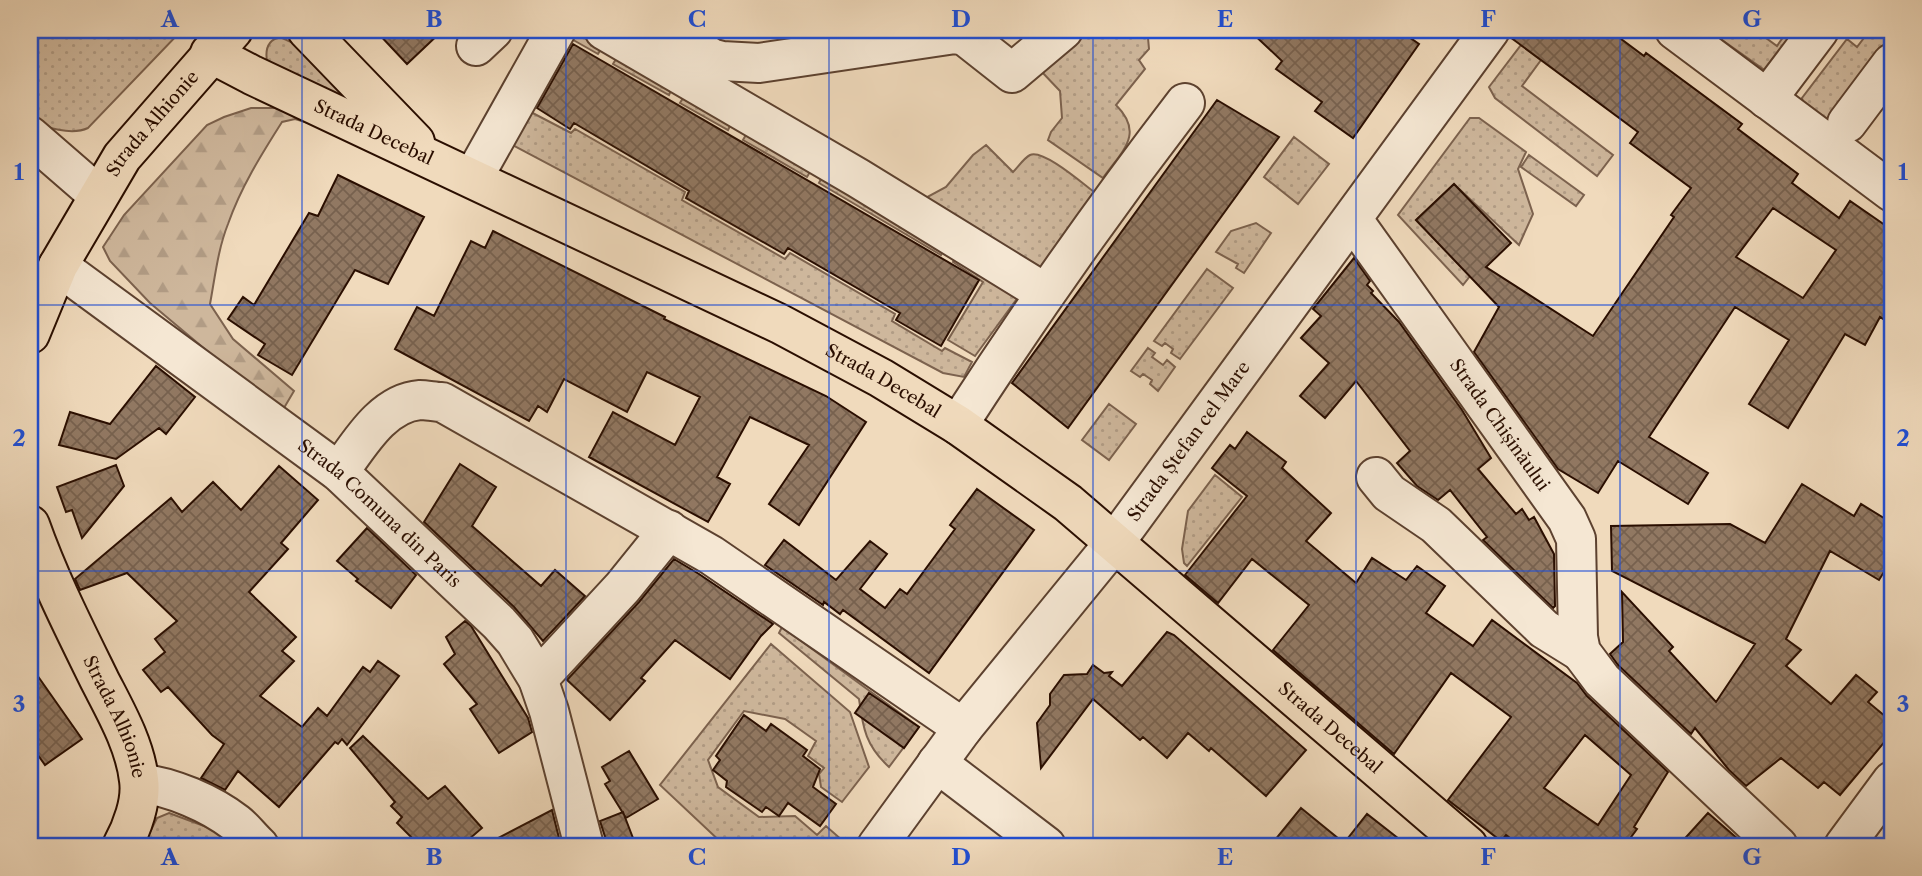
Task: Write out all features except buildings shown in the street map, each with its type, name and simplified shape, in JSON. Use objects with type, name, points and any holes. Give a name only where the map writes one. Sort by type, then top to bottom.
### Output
[{"type":"main road","points":[[307,30],[431,158]]},
{"type":"main road","name":"Strada Decebal","points":[[221,41],[285,91],[780,324],[881,378],[958,425],[1068,503],[1468,846]]},
{"type":"main road","name":"Strada Alhionie","points":[[30,334],[58,266],[122,157],[221,41]]},
{"type":"main road","name":"Strada Alhionie","points":[[30,525],[44,566],[123,727],[140,783]]},
{"type":"main road","points":[[122,846],[139,803],[140,783]]},
{"type":"street","points":[[473,178],[556,30]]},
{"type":"street","points":[[604,30],[869,184],[1045,293]]},
{"type":"street","points":[[670,30],[711,58],[759,63],[955,34],[965,36],[1012,73],[1063,30]]},
{"type":"street","name":"Strada Ștefan cel Mare","points":[[877,846],[963,728],[1115,542],[1490,30]]},
{"type":"street","points":[[1675,30],[1892,192]]},
{"type":"street","points":[[1767,99],[1819,30]]},
{"type":"street","points":[[1847,123],[1892,63]]},
{"type":"street","points":[[958,425],[1045,293],[1185,103]]},
{"type":"street","name":"Strada Alhionie","points":[[30,136],[98,195]]},
{"type":"street","name":"Strada Chișinăului","points":[[1353,220],[1567,519],[1576,539],[1578,637],[1581,652]]},
{"type":"street","name":"Strada Comuna din Paris","points":[[58,266],[339,472],[499,622],[515,640],[538,679],[549,711],[584,846]]},
{"type":"street","points":[[339,472],[375,425],[402,404],[420,400],[442,402],[711,555],[963,728]]},
{"type":"street","points":[[1376,477],[1389,493],[1436,525],[1544,629],[1581,652],[1602,680],[1778,846]]},
{"type":"street","points":[[538,679],[631,578],[669,530]]},
{"type":"street","points":[[937,764],[1046,846]]},
{"type":"street","points":[[1844,846],[1892,781]]},
{"type":"street","name":"Strada Alhionie","points":[[140,783],[156,785],[204,804],[236,823],[259,846]]},
{"type":"green space","points":[[30,30],[182,30],[88,128],[74,131],[59,130],[30,121]]},
{"type":"green space","points":[[566,30],[580,30],[605,43],[598,54],[568,37],[525,109],[571,133],[575,129],[685,192],[682,200],[785,259],[790,253],[895,314],[892,321],[942,351],[945,348],[972,362],[964,377],[943,373],[503,140]]},
{"type":"green space","points":[[1091,30],[1141,30],[1148,38],[1149,49],[1139,60],[1145,69],[1116,105],[1125,115],[1130,134],[1123,151],[1103,178],[1048,140],[1062,118],[1060,91],[1041,71]]},
{"type":"green space","points":[[1708,30],[1755,30],[1777,46],[1788,30],[1807,30],[1773,76]]},
{"type":"green space","points":[[1870,30],[1891,30],[1892,45],[1825,125],[1806,115],[1802,98],[1847,39],[1857,47]]},
{"type":"green space","points":[[280,37],[291,42],[362,112],[267,61],[268,46]]},
{"type":"green space","points":[[1521,45],[1541,60],[1522,86],[1613,155],[1597,176],[1495,98],[1489,87]]},
{"type":"green space","points":[[621,51],[675,82],[669,95],[613,64]]},
{"type":"green space","points":[[688,90],[734,118],[728,130],[680,103]]},
{"type":"green space","points":[[251,108],[275,108],[323,122],[319,126],[295,119],[282,122],[239,197],[217,263],[210,304],[233,339],[294,391],[281,413],[150,303],[110,261],[103,247],[124,215],[207,125]]},
{"type":"green space","points":[[1470,118],[1479,118],[1526,152],[1518,169],[1533,214],[1519,245],[1454,184],[1416,220],[1470,276],[1463,285],[1398,215]]},
{"type":"green space","points":[[750,128],[814,165],[807,177],[743,140]]},
{"type":"green space","points":[[1294,137],[1329,164],[1298,204],[1264,177]]},
{"type":"green space","points":[[986,145],[1013,172],[1028,156],[1036,154],[1062,168],[1094,192],[1042,269],[918,202],[946,187],[973,155]]},
{"type":"green space","points":[[1529,155],[1584,195],[1576,206],[1521,167]]},
{"type":"green space","points":[[826,170],[948,242],[941,255],[819,183]]},
{"type":"green space","points":[[1256,223],[1271,233],[1244,273],[1236,268],[1238,264],[1216,252],[1231,231]]},
{"type":"green space","points":[[960,249],[1019,291],[1016,300],[975,356],[948,340],[983,282],[953,262]]},
{"type":"green space","points":[[1207,269],[1233,288],[1180,359],[1171,353],[1173,349],[1165,343],[1162,346],[1154,341]]},
{"type":"green space","points":[[1148,348],[1155,353],[1152,357],[1163,365],[1167,360],[1175,367],[1158,391],[1150,384],[1152,380],[1131,371]]},
{"type":"green space","points":[[1109,404],[1136,424],[1109,460],[1082,440]]},
{"type":"green space","points":[[1215,475],[1242,497],[1187,566],[1182,549],[1188,511]]},
{"type":"green space","points":[[782,627],[919,727],[889,767],[870,744],[859,699],[779,633]]},
{"type":"green space","points":[[771,644],[850,712],[869,767],[842,802],[821,787],[819,774],[824,768],[808,756],[816,741],[785,719],[744,711],[708,760],[718,787],[759,817],[795,816],[817,835],[826,826],[843,841],[846,838],[853,844],[851,846],[725,846],[660,785]]},
{"type":"green space","points":[[169,813],[223,833],[233,846],[143,846],[157,818]]}]
